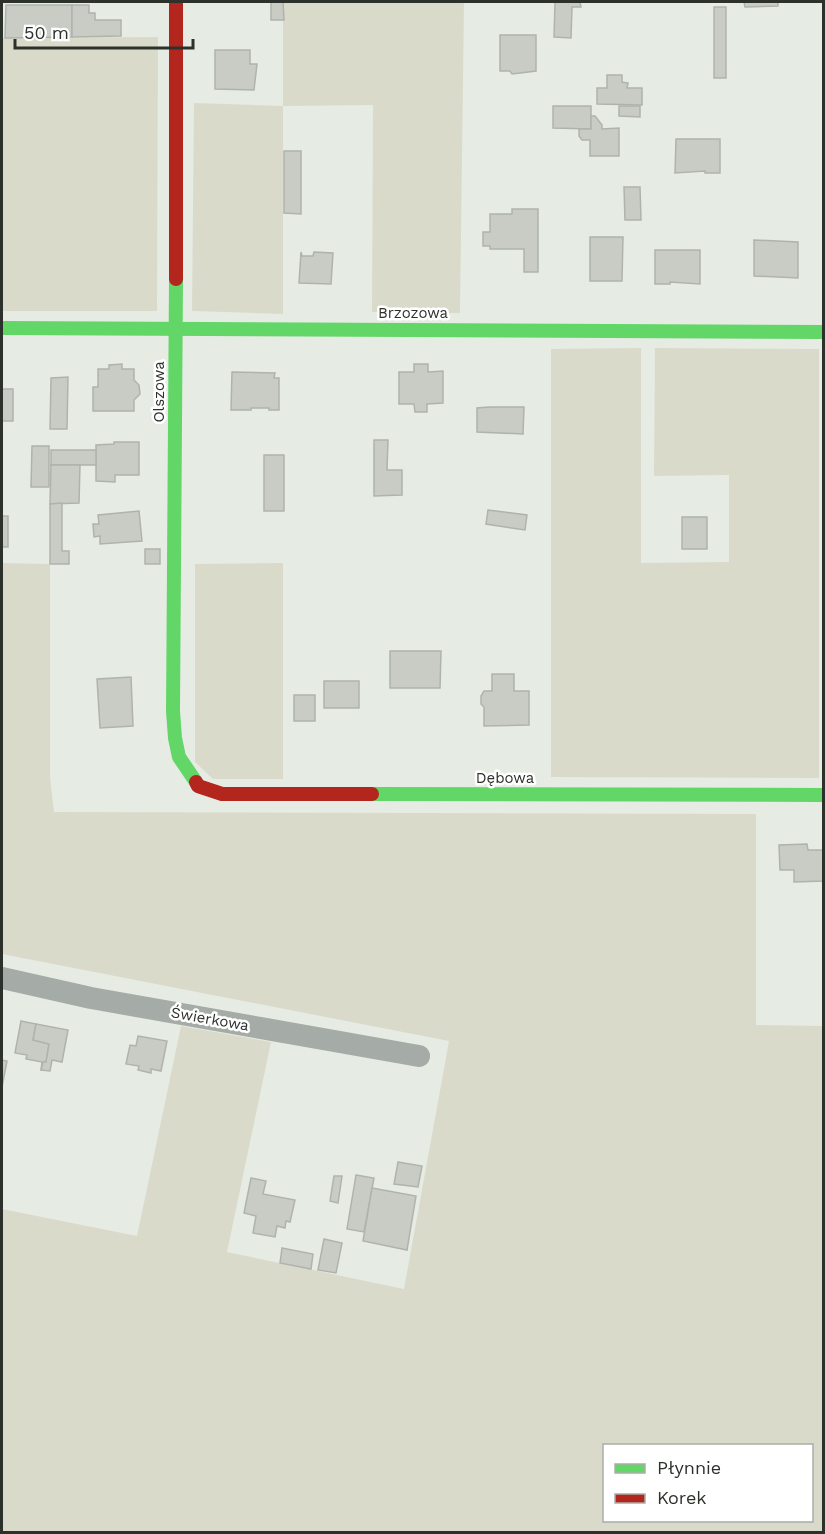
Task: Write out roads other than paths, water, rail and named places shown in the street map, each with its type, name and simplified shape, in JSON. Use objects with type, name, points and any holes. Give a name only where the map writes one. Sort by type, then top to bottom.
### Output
[{"type":"street","name":"Olszowa","points":[[176,2],[177,328],[173,711],[179,757],[193,778]]},
{"type":"street","name":"Brzozowa","points":[[2,328],[824,332]]},
{"type":"street","name":"Dębowa","points":[[193,778],[198,786],[222,794],[824,795]]},
{"type":"street","name":"Świerkowa","points":[[2,978],[92,998],[419,1056]]}]
